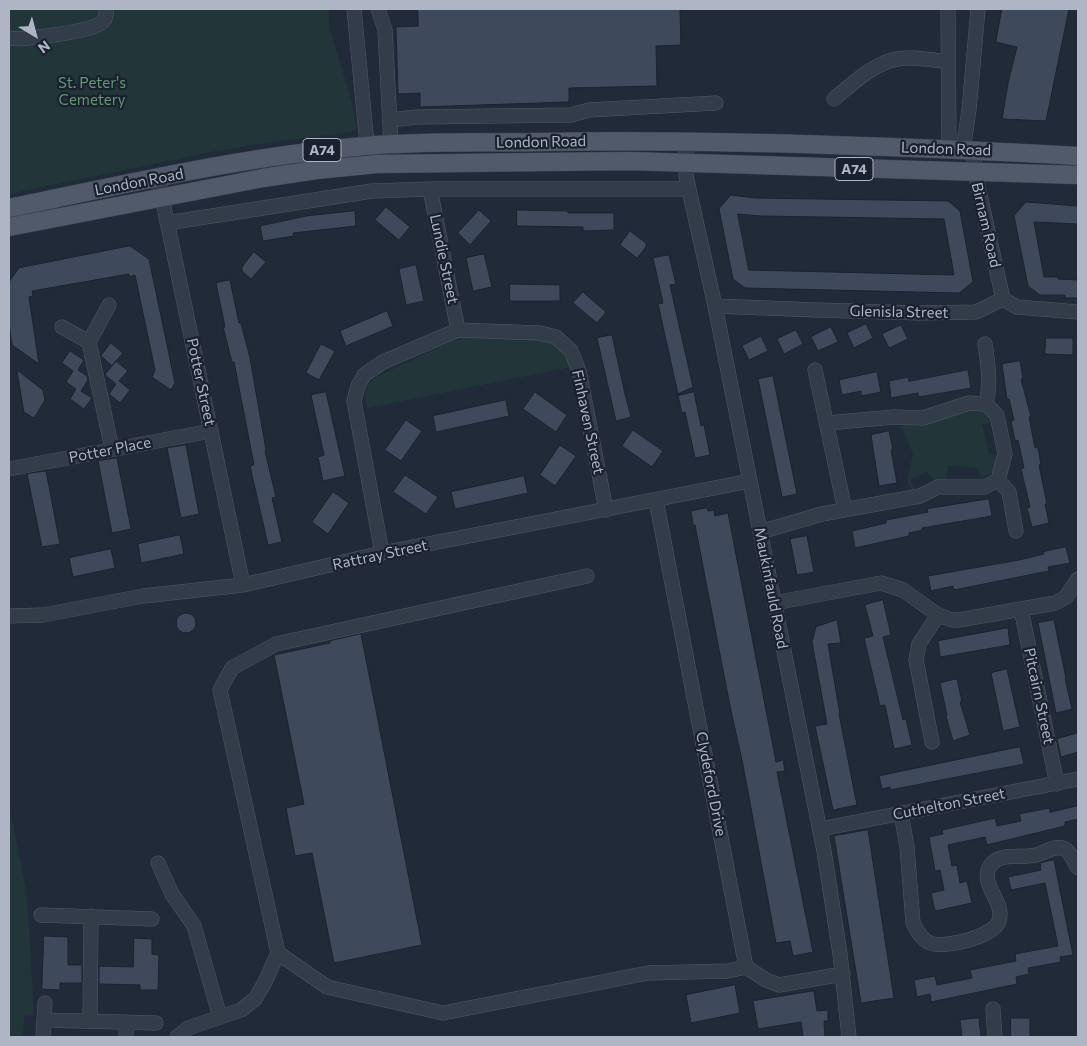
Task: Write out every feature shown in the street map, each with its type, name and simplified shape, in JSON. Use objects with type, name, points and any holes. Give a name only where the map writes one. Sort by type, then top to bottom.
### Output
[{"type":"main road","name":"London Road","points":[[9,208],[255,160],[330,149],[391,144],[686,141],[961,150],[1078,156]]},
{"type":"main road","name":"London Road","points":[[9,227],[162,196],[292,173],[369,165],[629,162],[1078,175]]},
{"type":"street","points":[[9,38],[33,38],[91,28],[103,22],[106,18],[106,9]]},
{"type":"street","points":[[354,9],[369,165]]},
{"type":"street","points":[[378,9],[386,30],[392,164]]},
{"type":"street","points":[[948,9],[948,62],[961,150]]},
{"type":"street","points":[[961,150],[969,110],[978,9]]},
{"type":"street","points":[[834,99],[872,69],[898,58],[948,62]]},
{"type":"street","points":[[390,120],[417,117],[571,115],[589,110],[716,103]]},
{"type":"street","name":"Maukinfauld Road","points":[[686,141],[686,176],[820,829],[842,974],[848,1037]]},
{"type":"street","name":"Birnam Road","points":[[961,150],[975,173],[1003,299]]},
{"type":"street","name":"Potter Street","points":[[158,178],[243,585]]},
{"type":"street","points":[[167,223],[372,191],[430,189],[689,189]]},
{"type":"street","name":"Lundie Street","points":[[430,189],[458,330]]},
{"type":"street","points":[[1003,299],[1017,307],[1078,312]]},
{"type":"street","name":"Glenisla Street","points":[[714,306],[920,313],[976,312],[1003,299]]},
{"type":"street","points":[[109,305],[89,342],[112,449]]},
{"type":"street","points":[[62,326],[89,342]]},
{"type":"street","name":"Finhaven Street","points":[[382,553],[354,401],[358,386],[364,375],[383,362],[458,330],[540,333],[556,337],[571,351],[579,371],[606,510]]},
{"type":"street","points":[[985,344],[990,390],[986,404]]},
{"type":"street","points":[[815,370],[845,510]]},
{"type":"street","points":[[760,532],[822,514],[920,496],[938,487],[985,487],[998,480],[1005,454],[997,415],[986,404],[969,403],[923,418],[894,417],[827,424]]},
{"type":"street","name":"Potter Place","points":[[9,469],[211,431]]},
{"type":"street","points":[[998,480],[1009,492],[1016,531]]},
{"type":"street","name":"Rattray Street","points":[[9,616],[43,615],[143,596],[243,585],[382,553],[750,481]]},
{"type":"street","name":"Clydeford Drive","points":[[656,500],[746,967]]},
{"type":"street","points":[[177,1037],[188,1028],[241,1010],[254,999],[265,982],[278,954],[220,690],[232,668],[276,644],[587,576]]},
{"type":"street","points":[[774,603],[881,583],[903,590],[938,615],[952,620],[959,620],[1060,601],[1070,592],[1078,579]]},
{"type":"street","name":"Pitcairn Street","points":[[1021,609],[1057,784]]},
{"type":"street","points":[[932,742],[916,660],[918,644],[938,615]]},
{"type":"street","name":"Cuthelton Street","points":[[820,829],[1078,779]]},
{"type":"street","points":[[900,814],[907,847],[913,922],[924,940],[930,943],[949,944],[984,934],[994,929],[1000,915],[987,876],[988,868],[999,858],[1035,855],[1058,848],[1064,849],[1071,854],[1078,868]]},
{"type":"street","points":[[158,863],[172,894],[194,926],[220,1017]]},
{"type":"street","points":[[41,915],[152,919]]},
{"type":"street","points":[[90,1021],[91,916]]},
{"type":"street","points":[[278,954],[327,987],[443,1013],[648,973],[728,970],[746,967],[766,980],[779,985],[842,974]]},
{"type":"street","points":[[44,1003],[44,1037]]},
{"type":"street","points":[[993,1009],[995,1037]]},
{"type":"street","points":[[44,1020],[156,1023]]},
{"type":"street","points":[[126,1022],[126,1037]]},
{"type":"green space","name":"St. Peter's Cemetery","points":[[9,9],[329,9],[329,27],[350,95],[357,128],[351,132],[216,151],[9,194]]},
{"type":"green space","points":[[466,338],[549,340],[561,351],[571,367],[367,408],[366,389],[380,375],[451,342]]},
{"type":"green space","points":[[968,407],[982,407],[987,412],[991,422],[982,424],[989,455],[998,455],[994,471],[982,478],[977,468],[948,465],[946,480],[935,482],[927,471],[910,480],[915,490],[912,491],[907,481],[913,454],[899,421]]},
{"type":"green space","points":[[9,804],[27,895],[34,1015],[24,1016],[23,1036],[9,1035]]},
{"type":"building","points":[[418,9],[680,9],[681,45],[656,46],[657,86],[569,88],[569,102],[420,107],[420,93],[398,94],[396,27],[418,26]]},
{"type":"building","points":[[1002,9],[1069,9],[1046,121],[1002,119],[1017,47],[996,42]]},
{"type":"building","points":[[731,195],[755,198],[948,201],[960,211],[973,282],[959,293],[745,288],[733,279],[719,209]],"holes":[[[738,214],[944,219],[954,275],[749,270]]]},
{"type":"building","points":[[1026,202],[1078,206],[1078,224],[1034,222],[1044,277],[1078,280],[1078,298],[1065,298],[1065,295],[1040,295],[1028,286],[1014,216]]},
{"type":"building","points":[[386,207],[410,227],[399,240],[375,220]]},
{"type":"building","points":[[479,210],[491,221],[470,245],[458,233]]},
{"type":"building","points":[[517,210],[614,213],[614,230],[583,231],[583,227],[517,226]]},
{"type":"building","points":[[355,211],[356,226],[293,233],[294,236],[263,241],[260,226],[306,216]]},
{"type":"building","points":[[630,231],[646,243],[646,247],[637,258],[620,245]]},
{"type":"building","points":[[130,246],[149,259],[175,383],[171,390],[152,377],[155,370],[135,275],[129,277],[129,274],[32,291],[33,296],[29,297],[39,364],[12,345],[9,324],[9,282],[19,268]]},
{"type":"building","points":[[254,252],[266,262],[251,279],[242,271],[242,267]]},
{"type":"building","points":[[484,254],[492,287],[473,291],[466,258]]},
{"type":"building","points":[[669,255],[676,284],[670,285],[693,387],[678,394],[658,304],[663,303],[653,258]]},
{"type":"building","points":[[416,265],[424,301],[406,305],[399,269]]},
{"type":"building","points":[[230,280],[239,323],[241,323],[250,358],[265,451],[276,497],[272,498],[282,542],[268,545],[250,466],[254,465],[234,362],[232,362],[223,327],[225,327],[216,283]]},
{"type":"building","points":[[510,284],[560,285],[560,301],[510,301]]},
{"type":"building","points":[[583,292],[606,312],[597,323],[573,303]]},
{"type":"building","points":[[387,311],[393,326],[346,346],[340,331]]},
{"type":"building","points":[[866,324],[873,338],[854,348],[847,333]]},
{"type":"building","points":[[901,325],[908,339],[889,348],[882,334]]},
{"type":"building","points":[[831,327],[838,342],[818,351],[811,337]]},
{"type":"building","points":[[796,330],[803,344],[784,354],[777,339]]},
{"type":"building","points":[[612,335],[631,417],[616,421],[597,338]]},
{"type":"building","points":[[761,336],[768,351],[749,360],[742,346]]},
{"type":"building","points":[[1046,338],[1073,338],[1073,355],[1045,354]]},
{"type":"building","points":[[111,343],[123,353],[112,366],[101,356]]},
{"type":"building","points":[[321,344],[335,351],[319,380],[306,373]]},
{"type":"building","points":[[70,351],[84,360],[78,370],[87,376],[88,380],[81,391],[92,398],[84,409],[70,399],[76,389],[66,382],[73,371],[62,363]]},
{"type":"building","points":[[116,361],[128,371],[119,381],[130,390],[120,403],[109,394],[116,384],[105,375]]},
{"type":"building","points":[[1020,361],[1023,379],[1021,379],[1031,417],[1029,417],[1035,448],[1038,447],[1041,465],[1039,465],[1049,523],[1032,527],[1027,508],[1030,507],[1021,469],[1024,468],[1018,440],[1015,441],[1011,421],[1014,420],[1009,399],[1007,399],[1002,364]]},
{"type":"building","points":[[17,370],[43,390],[45,400],[34,418],[24,412]]},
{"type":"building","points":[[968,370],[971,388],[919,397],[918,393],[891,398],[889,381],[908,377],[909,381]]},
{"type":"building","points":[[877,372],[881,392],[861,396],[861,391],[842,395],[839,380]]},
{"type":"building","points":[[773,376],[797,494],[782,497],[758,379]]},
{"type":"building","points":[[326,392],[345,476],[323,481],[318,457],[324,455],[311,395]]},
{"type":"building","points":[[535,392],[567,415],[556,432],[523,409]]},
{"type":"building","points":[[694,392],[701,426],[704,425],[710,455],[695,458],[685,412],[682,413],[678,396]]},
{"type":"building","points":[[506,400],[509,416],[436,432],[433,416]]},
{"type":"building","points":[[406,420],[422,431],[401,461],[385,450]]},
{"type":"building","points":[[633,430],[663,451],[652,467],[622,446]]},
{"type":"building","points":[[889,431],[897,483],[879,486],[871,435]]},
{"type":"building","points":[[186,445],[199,514],[181,518],[167,448]]},
{"type":"building","points":[[560,445],[576,456],[555,486],[540,475]]},
{"type":"building","points":[[117,458],[131,529],[112,533],[98,461]]},
{"type":"building","points":[[46,471],[60,544],[42,547],[27,474]]},
{"type":"building","points":[[405,475],[438,497],[426,514],[393,492]]},
{"type":"building","points":[[524,476],[528,493],[455,509],[451,492]]},
{"type":"building","points":[[333,492],[349,503],[328,534],[312,522]]},
{"type":"building","points":[[989,499],[992,516],[922,528],[923,530],[909,533],[909,536],[855,548],[852,531],[886,523],[886,520],[928,512],[927,509]]},
{"type":"building","points":[[707,508],[708,511],[714,510],[715,516],[728,513],[776,762],[783,760],[785,771],[777,772],[813,952],[793,956],[790,941],[776,943],[743,765],[695,525],[693,525],[691,511]]},
{"type":"building","points":[[180,535],[184,554],[141,563],[138,544]]},
{"type":"building","points":[[807,536],[814,572],[797,575],[790,539]]},
{"type":"building","points":[[1066,547],[1070,563],[1048,567],[1049,571],[954,590],[953,586],[931,591],[928,576],[1019,560]]},
{"type":"building","points":[[111,549],[115,568],[73,577],[69,558]]},
{"type":"building","points":[[883,600],[891,635],[883,637],[903,720],[906,719],[912,745],[894,749],[885,705],[880,706],[864,638],[873,636],[865,605]]},
{"type":"building","points":[[186,613],[193,616],[196,623],[193,630],[186,633],[179,630],[176,623],[179,616]]},
{"type":"building","points":[[837,620],[841,643],[828,644],[839,714],[857,805],[833,810],[815,726],[827,724],[812,642],[816,627]]},
{"type":"building","points":[[1054,620],[1072,709],[1056,713],[1038,623]]},
{"type":"building","points":[[1008,628],[1010,645],[940,657],[938,641]]},
{"type":"building","points":[[361,634],[422,945],[334,963],[312,853],[295,856],[286,808],[304,804],[274,655]]},
{"type":"building","points":[[1007,669],[1020,727],[1003,731],[991,673]]},
{"type":"building","points":[[957,679],[962,702],[960,702],[970,735],[953,741],[940,683]]},
{"type":"building","points":[[1078,733],[1078,752],[1061,757],[1057,739]]},
{"type":"building","points":[[1020,747],[1024,764],[890,790],[890,787],[882,789],[879,776]]},
{"type":"building","points":[[1078,806],[1078,819],[1065,822],[1065,826],[987,845],[985,837],[948,845],[952,866],[957,865],[960,883],[967,881],[972,903],[935,911],[931,893],[944,890],[940,870],[935,871],[929,837],[943,834],[942,830],[995,818],[997,826],[1021,821],[1019,814],[1049,808],[1050,812]]},
{"type":"building","points":[[868,830],[894,998],[861,1003],[834,836]]},
{"type":"building","points":[[1054,860],[1073,955],[1060,957],[1061,962],[1028,968],[1029,974],[1016,977],[1017,984],[931,1002],[930,994],[917,997],[914,980],[935,976],[937,985],[972,978],[970,970],[1016,961],[1015,954],[1058,946],[1045,883],[1011,890],[1008,877],[1041,870],[1040,863]]},
{"type":"building","points":[[44,936],[68,937],[68,965],[82,965],[82,983],[60,983],[60,990],[42,989]]},
{"type":"building","points":[[134,938],[152,939],[152,954],[159,955],[158,990],[140,990],[140,985],[99,984],[99,966],[133,967]]},
{"type":"building","points":[[735,985],[740,1013],[691,1023],[686,995]]},
{"type":"building","points":[[814,991],[817,1011],[828,1010],[828,1021],[824,1021],[825,1037],[803,1037],[801,1022],[758,1029],[753,1001]]},
{"type":"building","points":[[979,1018],[981,1037],[962,1037],[960,1020]]},
{"type":"building","points":[[1011,1018],[1030,1018],[1030,1037],[1011,1037]]}]
